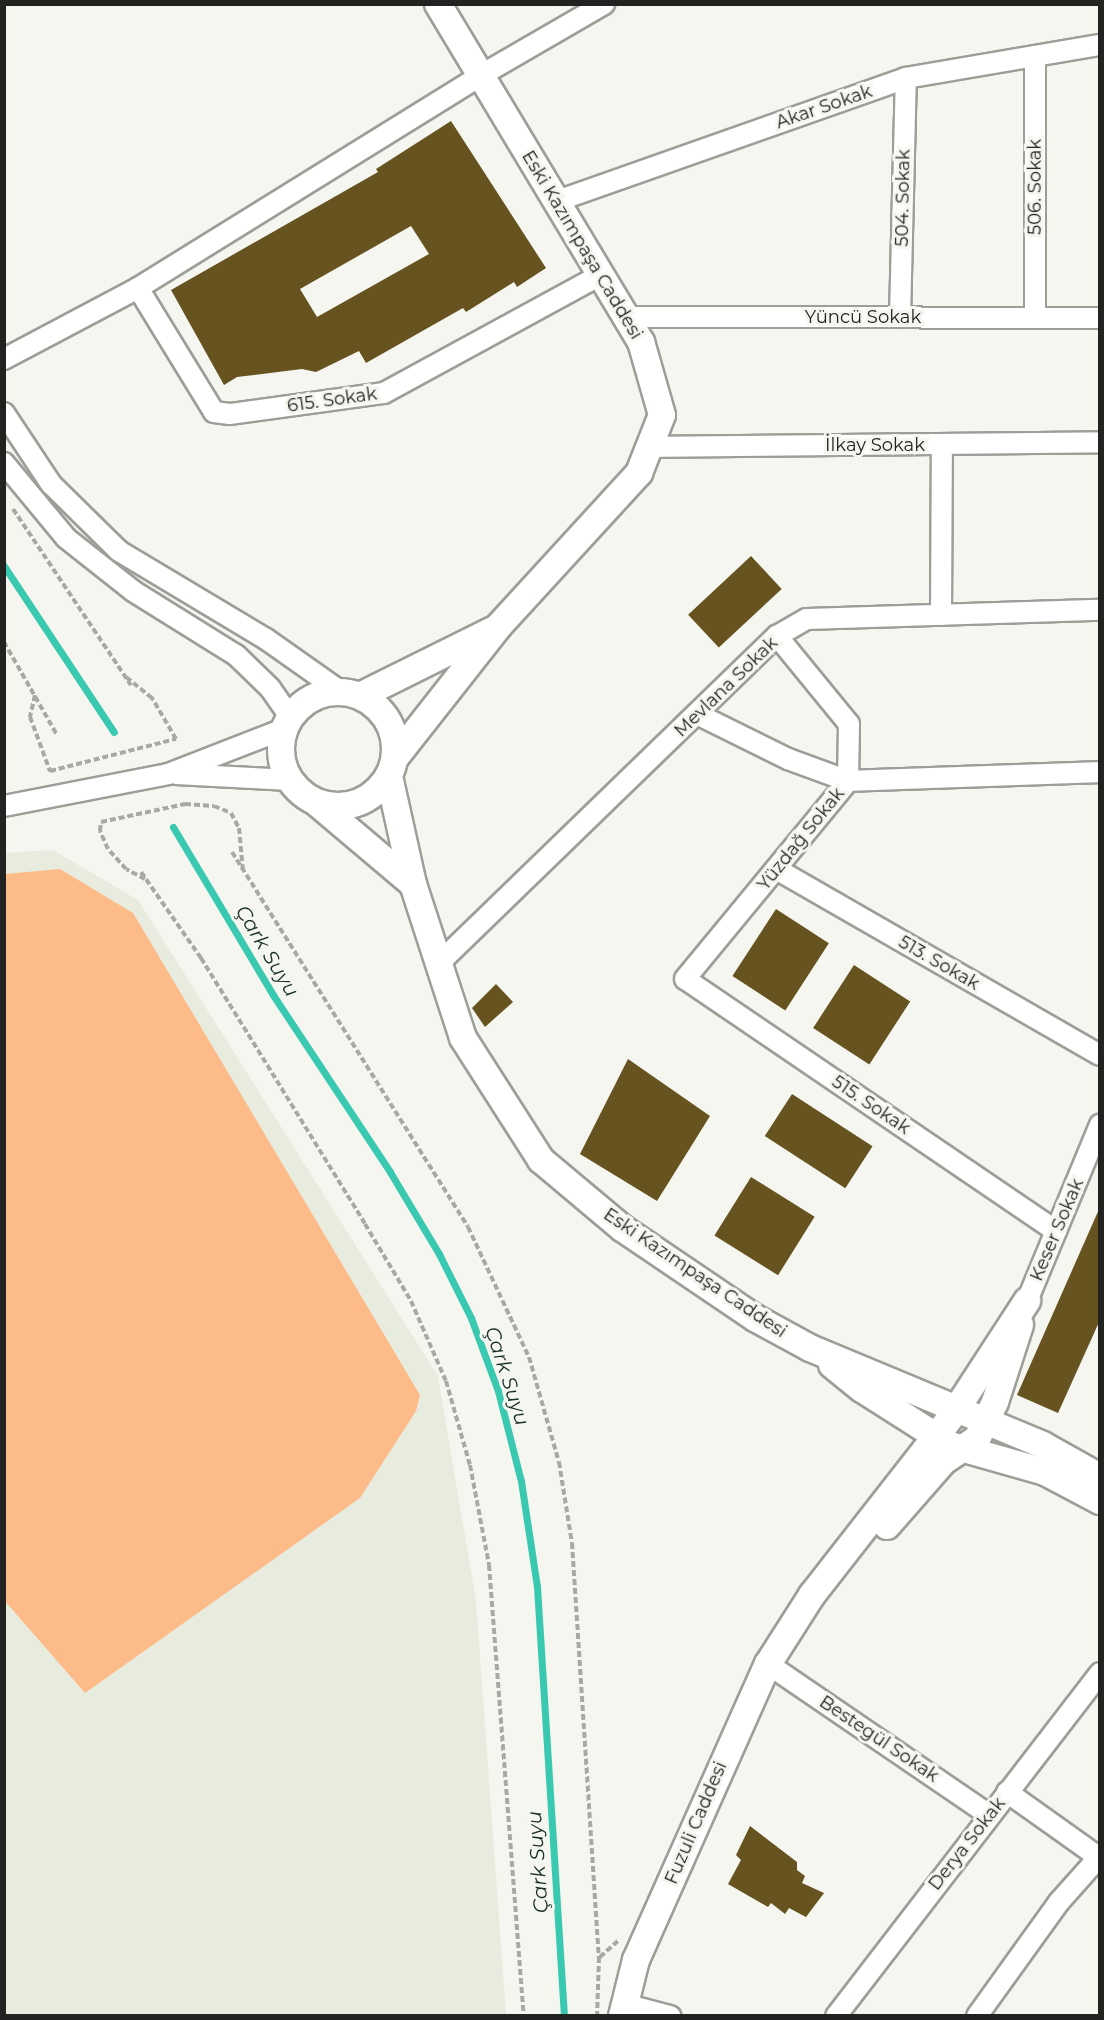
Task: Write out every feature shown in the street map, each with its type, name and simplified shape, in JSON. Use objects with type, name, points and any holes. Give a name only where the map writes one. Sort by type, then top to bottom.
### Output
[{"type":"street","name":"Eski Kazımpaşa Caddesi","points":[[438,4],[478,77],[602,274],[641,342],[662,415],[639,473],[498,627],[392,767],[413,884],[464,1038],[541,1160],[622,1228],[756,1318],[810,1347],[988,1420],[1100,1477]]},
{"type":"street","points":[[4,358],[138,288],[478,77],[604,4]]},
{"type":"street","name":"Akar Sokak","points":[[557,201],[906,78],[1100,45]]},
{"type":"street","name":"506. Sokak","points":[[1035,56],[1035,318]]},
{"type":"street","name":"504. Sokak","points":[[900,317],[906,78]]},
{"type":"street","name":"615. Sokak","points":[[138,288],[214,412],[230,414],[384,393],[602,274]]},
{"type":"street","name":"Yüncü Sokak","points":[[627,317],[1100,318]]},
{"type":"street","points":[[4,413],[51,484],[118,551],[266,639],[350,694],[376,706],[388,721],[394,739],[392,767],[365,800],[332,806],[316,801]]},
{"type":"street","name":"İlkay Sokak","points":[[650,447],[942,445],[1100,441]]},
{"type":"street","points":[[941,615],[942,445]]},
{"type":"street","points":[[4,463],[66,538],[133,591],[236,655],[270,688],[287,723],[282,764],[290,780],[413,884]]},
{"type":"street","name":"Mevlana Sokak","points":[[438,964],[777,636],[807,619],[1100,610]]},
{"type":"street","name":"Eski Kazımpaşa Caddesi","points":[[350,694],[498,627]]},
{"type":"street","points":[[697,714],[788,759],[848,781],[849,724],[777,636]]},
{"type":"street","points":[[4,806],[168,774],[287,723],[303,703],[321,694],[350,694]]},
{"type":"street","name":"Yüzdağ Sokak","points":[[685,979],[778,870],[848,781],[1100,772]]},
{"type":"street","points":[[168,774],[290,780]]},
{"type":"street","name":"513. Sokak","points":[[778,870],[1100,1055]]},
{"type":"street","name":"515. Sokak","points":[[685,979],[1056,1231]]},
{"type":"street","name":"Keser Sokak","points":[[1027,1301],[1099,1126]]},
{"type":"street","points":[[787,1638],[812,1595],[958,1407],[1027,1301]]},
{"type":"street","points":[[787,1638],[825,1600],[944,1461],[965,1450],[977,1439],[988,1420],[1027,1301]]},
{"type":"street","name":"Eski Kazımpaşa Caddesi","points":[[810,1347],[862,1389],[936,1436],[965,1450],[1045,1472],[1100,1501]]},
{"type":"street","name":"Fuzuli Caddesi","points":[[623,2010],[636,1959],[768,1664],[787,1638]]},
{"type":"street","name":"Bestegül Sokak","points":[[768,1664],[989,1815]]},
{"type":"street","name":"Derya Sokak","points":[[836,2016],[1100,1673]]},
{"type":"street","points":[[977,2016],[1059,1902],[1099,1857],[1007,1792]]},
{"type":"street","points":[[623,2010],[670,2016]]},
{"type":"path","points":[[10,504],[131,685]]},
{"type":"path","points":[[4,642],[57,735]]},
{"type":"path","points":[[35,695],[30,717],[50,771],[176,739],[152,698],[125,676]]},
{"type":"path","points":[[146,879],[126,869],[108,849],[100,831],[101,822],[185,804],[214,806],[231,813],[239,828],[243,872]]},
{"type":"path","points":[[232,852],[468,1227],[529,1357],[559,1462],[572,1543],[599,1957],[597,2016]]},
{"type":"path","points":[[141,872],[201,958],[382,1252],[411,1301],[446,1381],[470,1465],[489,1565],[524,2016]]},
{"type":"shaded area","points":[[53,850],[138,900],[438,1376],[476,1601],[506,2015],[5,2016],[4,853]]},
{"type":"shaded area","points":[[60,869],[133,913],[420,1395],[416,1411],[360,1498],[85,1693],[4,1600],[5,874]]},
{"type":"building","points":[[451,121],[546,268],[517,287],[514,282],[466,312],[463,308],[366,363],[359,351],[316,372],[302,369],[237,377],[224,385],[171,290],[378,172],[376,169]],"holes":[[[411,226],[429,254],[317,317],[300,289]]]},
{"type":"building","points":[[751,556],[782,589],[719,648],[688,615]]},
{"type":"building","points":[[776,909],[829,943],[785,1010],[732,976]]},
{"type":"building","points":[[854,965],[910,1001],[869,1064],[813,1028]]},
{"type":"building","points":[[496,984],[513,1002],[485,1027],[472,1008]]},
{"type":"building","points":[[628,1059],[710,1116],[657,1201],[580,1154]]},
{"type":"building","points":[[792,1094],[873,1146],[845,1188],[765,1136]]},
{"type":"building","points":[[751,1177],[815,1217],[778,1275],[714,1236]]},
{"type":"building","points":[[1100,1207],[1100,1320],[1058,1413],[1017,1395]]},
{"type":"building","points":[[750,1826],[797,1862],[797,1870],[805,1876],[802,1883],[824,1893],[806,1917],[789,1908],[785,1914],[771,1903],[768,1907],[728,1884],[741,1860],[736,1855]]},
{"type":"waterway","name":"Çark Suyu","points":[[4,566],[114,732]]},
{"type":"waterway","name":"Çark Suyu","points":[[173,827],[273,995],[390,1172],[439,1254],[471,1318],[498,1391],[521,1481],[537,1587],[564,2016]]}]
